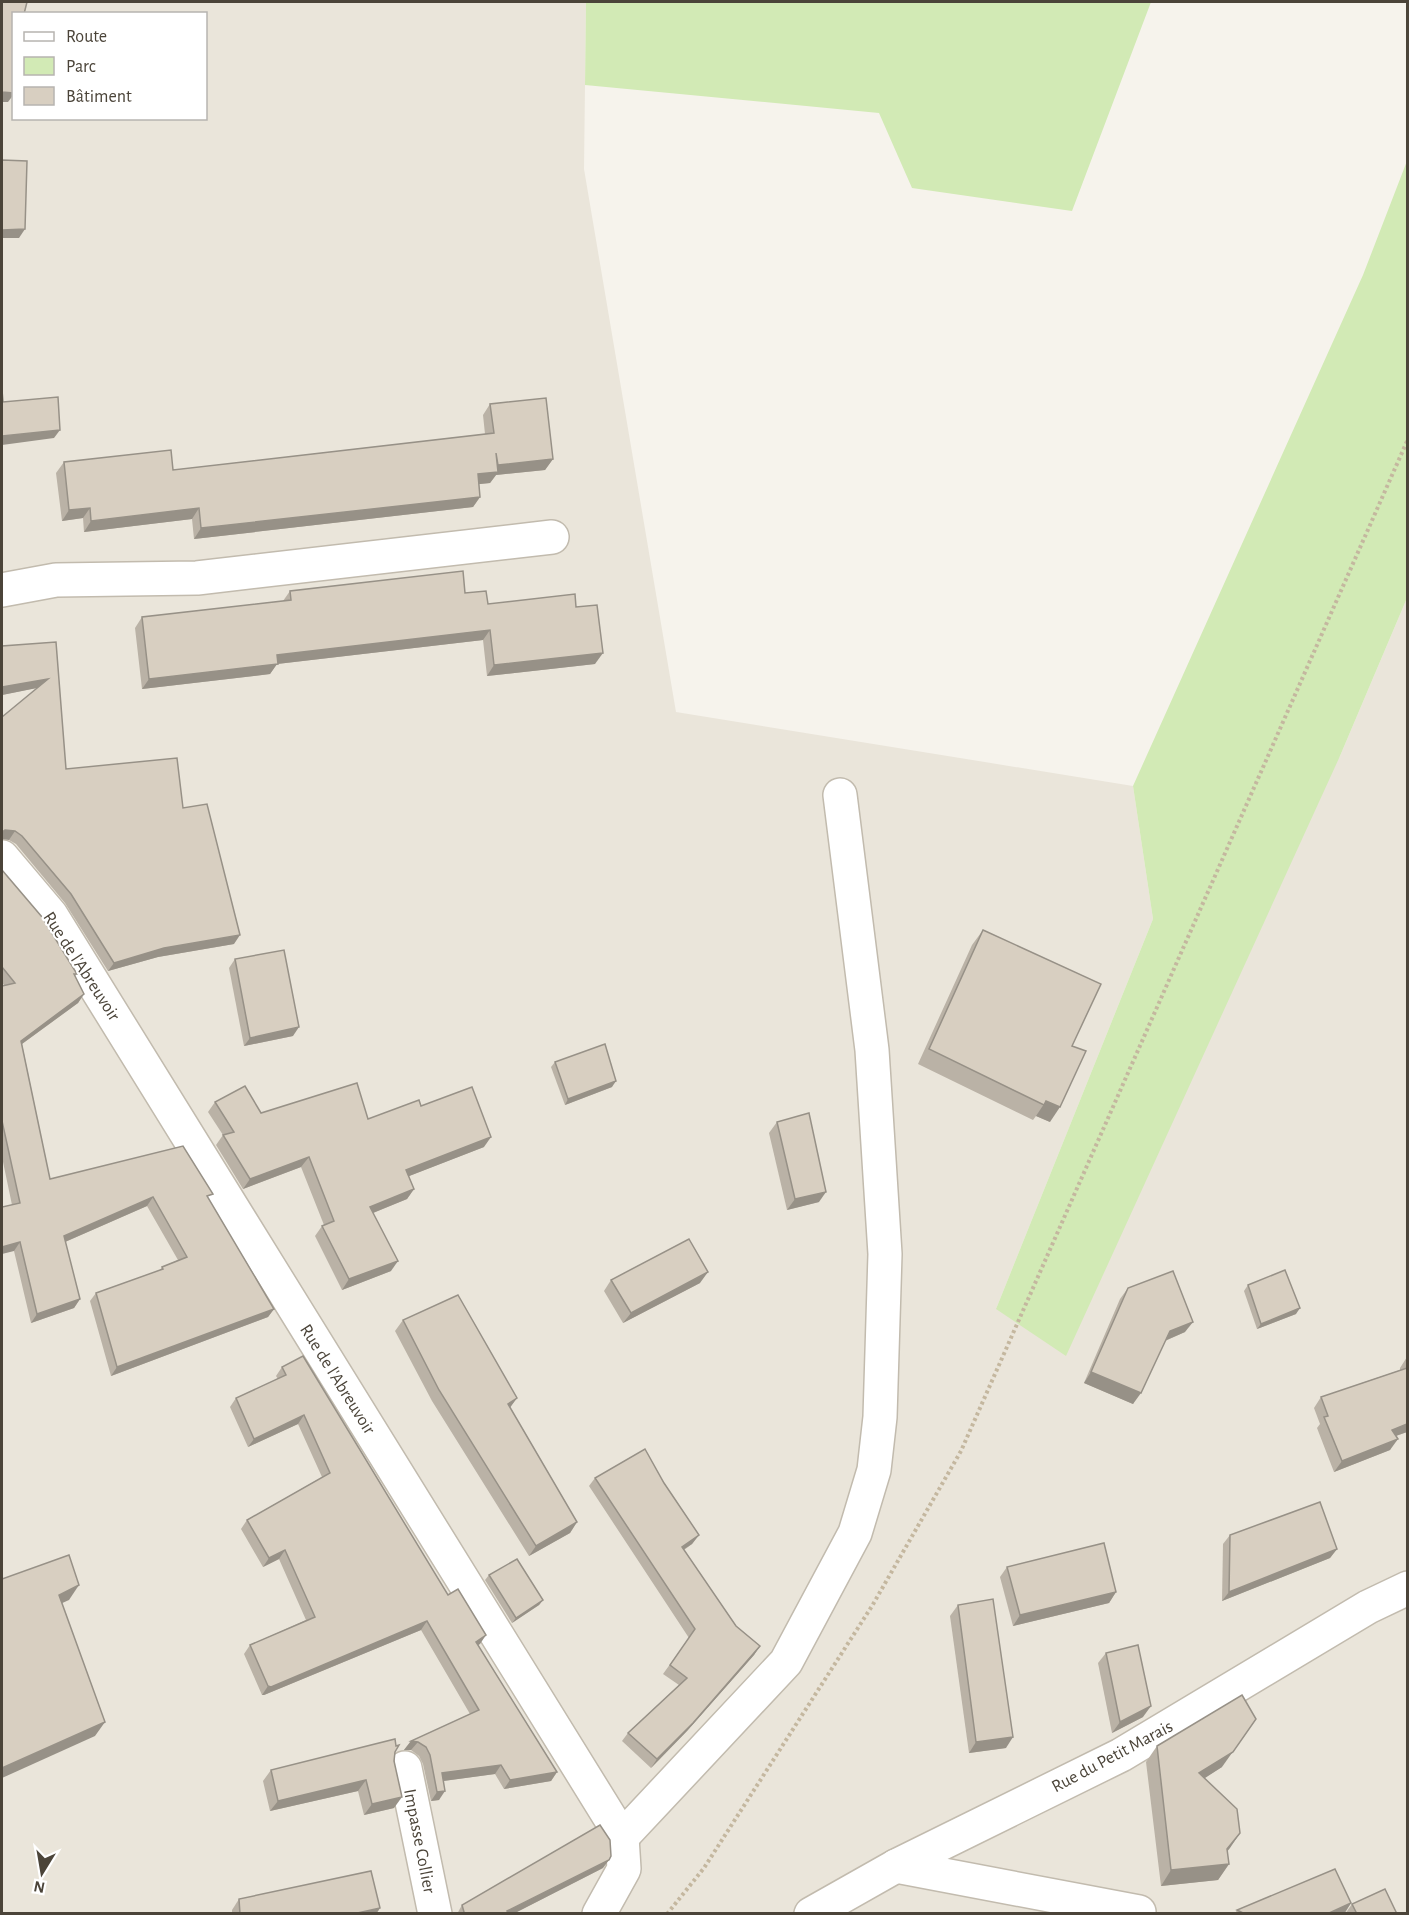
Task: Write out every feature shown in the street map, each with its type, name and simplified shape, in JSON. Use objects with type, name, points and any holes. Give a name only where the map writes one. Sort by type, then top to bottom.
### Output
[{"type":"street","points":[[2,590],[56,580],[197,578],[552,537]]},
{"type":"street","points":[[622,1837],[786,1662],[855,1533],[874,1470],[880,1416],[885,1254],[872,1050],[840,795]]},
{"type":"street","name":"Rue de l'Abreuvoir","points":[[2,857],[51,915],[622,1837],[624,1869],[599,1914]]},
{"type":"street","name":"Rue du Petit Marais","points":[[811,1914],[896,1866],[1121,1755],[1358,1613],[1407,1588]]},
{"type":"street","name":"Impasse Collier","points":[[405,1768],[435,1914]]},
{"type":"street","points":[[896,1866],[1139,1912]]},
{"type":"path","points":[[667,1914],[704,1868],[872,1606],[961,1451],[1407,439]]},
{"type":"shaded area","points":[[2,2],[586,2],[584,169],[676,712],[1133,786],[1153,919],[996,1309],[1340,756],[1407,598],[1407,1913],[2,1914]]},
{"type":"green space","points":[[586,2],[1151,2],[1072,211],[912,188],[879,113],[585,85]]},
{"type":"green space","points":[[1407,161],[1407,598],[1340,756],[1066,1356],[996,1309],[1153,919],[1133,786],[1363,275]]},
{"type":"building","points":[[2,2],[27,2],[24,12],[12,12],[12,93],[2,92]]},
{"type":"building","points":[[2,160],[27,161],[25,229],[2,230]]},
{"type":"building","points":[[2,390],[3,402],[58,397],[60,430],[2,436]]},
{"type":"building","points":[[546,398],[553,459],[498,465],[496,453],[498,472],[478,474],[480,497],[201,528],[199,508],[91,521],[90,508],[69,510],[64,462],[171,450],[173,470],[494,433],[490,404]]},
{"type":"building","points":[[463,571],[465,593],[486,591],[488,604],[575,594],[576,607],[597,605],[603,653],[494,665],[490,630],[277,655],[278,664],[149,679],[142,617],[291,600],[290,591]]},
{"type":"building","points":[[56,642],[66,769],[177,758],[183,808],[207,804],[240,935],[164,948],[114,963],[71,894],[22,836],[15,831],[2,832],[2,717],[48,679],[2,687],[2,646]]},
{"type":"building","points":[[2,870],[42,917],[77,974],[74,974],[84,994],[21,1041],[50,1179],[183,1146],[213,1194],[207,1196],[274,1309],[117,1367],[96,1293],[163,1269],[162,1267],[187,1257],[153,1197],[64,1236],[80,1299],[37,1314],[20,1242],[2,1247],[2,1207],[20,1203],[2,1121],[2,986],[15,983],[2,967]]},
{"type":"building","points":[[983,930],[1101,984],[1072,1046],[1086,1051],[1060,1107],[1046,1101],[1044,1105],[929,1049]]},
{"type":"building","points":[[284,950],[299,1027],[250,1038],[235,959]]},
{"type":"building","points":[[605,1044],[616,1081],[568,1099],[555,1062]]},
{"type":"building","points":[[357,1083],[368,1119],[419,1100],[421,1106],[472,1087],[491,1137],[406,1170],[414,1189],[370,1207],[398,1261],[349,1279],[322,1226],[334,1221],[309,1157],[250,1179],[223,1135],[234,1132],[215,1102],[245,1086],[261,1113]]},
{"type":"building","points":[[809,1113],[826,1192],[795,1199],[777,1122]]},
{"type":"building","points":[[689,1239],[708,1272],[631,1313],[611,1280]]},
{"type":"building","points":[[1285,1270],[1300,1308],[1261,1324],[1248,1285]]},
{"type":"building","points":[[1173,1271],[1193,1322],[1170,1331],[1141,1393],[1091,1372],[1128,1288]]},
{"type":"building","points":[[458,1295],[517,1398],[508,1404],[577,1522],[536,1546],[439,1390],[403,1320]]},
{"type":"building","points":[[303,1356],[448,1595],[458,1589],[486,1635],[476,1642],[557,1772],[510,1780],[501,1765],[442,1773],[445,1791],[437,1792],[430,1755],[426,1747],[411,1741],[479,1710],[427,1621],[271,1687],[268,1686],[250,1645],[315,1617],[285,1550],[269,1558],[247,1520],[330,1473],[304,1415],[254,1439],[236,1398],[286,1375],[282,1367]]},
{"type":"building","points":[[1407,1368],[1407,1424],[1392,1430],[1398,1439],[1342,1461],[1324,1417],[1328,1416],[1321,1397]]},
{"type":"building","points":[[645,1449],[664,1483],[699,1535],[682,1547],[736,1626],[760,1646],[693,1723],[657,1759],[628,1733],[687,1678],[670,1665],[695,1629],[595,1478]]},
{"type":"building","points":[[1320,1502],[1337,1549],[1229,1592],[1230,1535]]},
{"type":"building","points":[[1104,1543],[1116,1592],[1020,1615],[1007,1567]]},
{"type":"building","points":[[69,1555],[79,1585],[59,1595],[105,1722],[2,1768],[2,1579]]},
{"type":"building","points":[[517,1559],[543,1600],[516,1618],[489,1575]]},
{"type":"building","points":[[993,1599],[1013,1737],[976,1742],[958,1605]]},
{"type":"building","points":[[1138,1645],[1151,1706],[1120,1722],[1106,1653]]},
{"type":"building","points":[[1242,1695],[1256,1719],[1233,1752],[1199,1773],[1237,1809],[1240,1833],[1227,1849],[1229,1864],[1171,1870],[1157,1746]]},
{"type":"building","points":[[395,1739],[396,1746],[399,1745],[394,1761],[402,1797],[372,1804],[366,1780],[278,1801],[271,1770]]},
{"type":"building","points":[[600,1825],[610,1840],[609,1860],[507,1911],[508,1914],[461,1914],[464,1912],[462,1905]]},
{"type":"building","points":[[1335,1869],[1351,1903],[1327,1914],[1245,1914],[1237,1910]]},
{"type":"building","points":[[371,1871],[380,1908],[353,1914],[240,1914],[239,1899]]},
{"type":"building","points":[[1385,1889],[1397,1914],[1357,1914],[1352,1904]]}]
